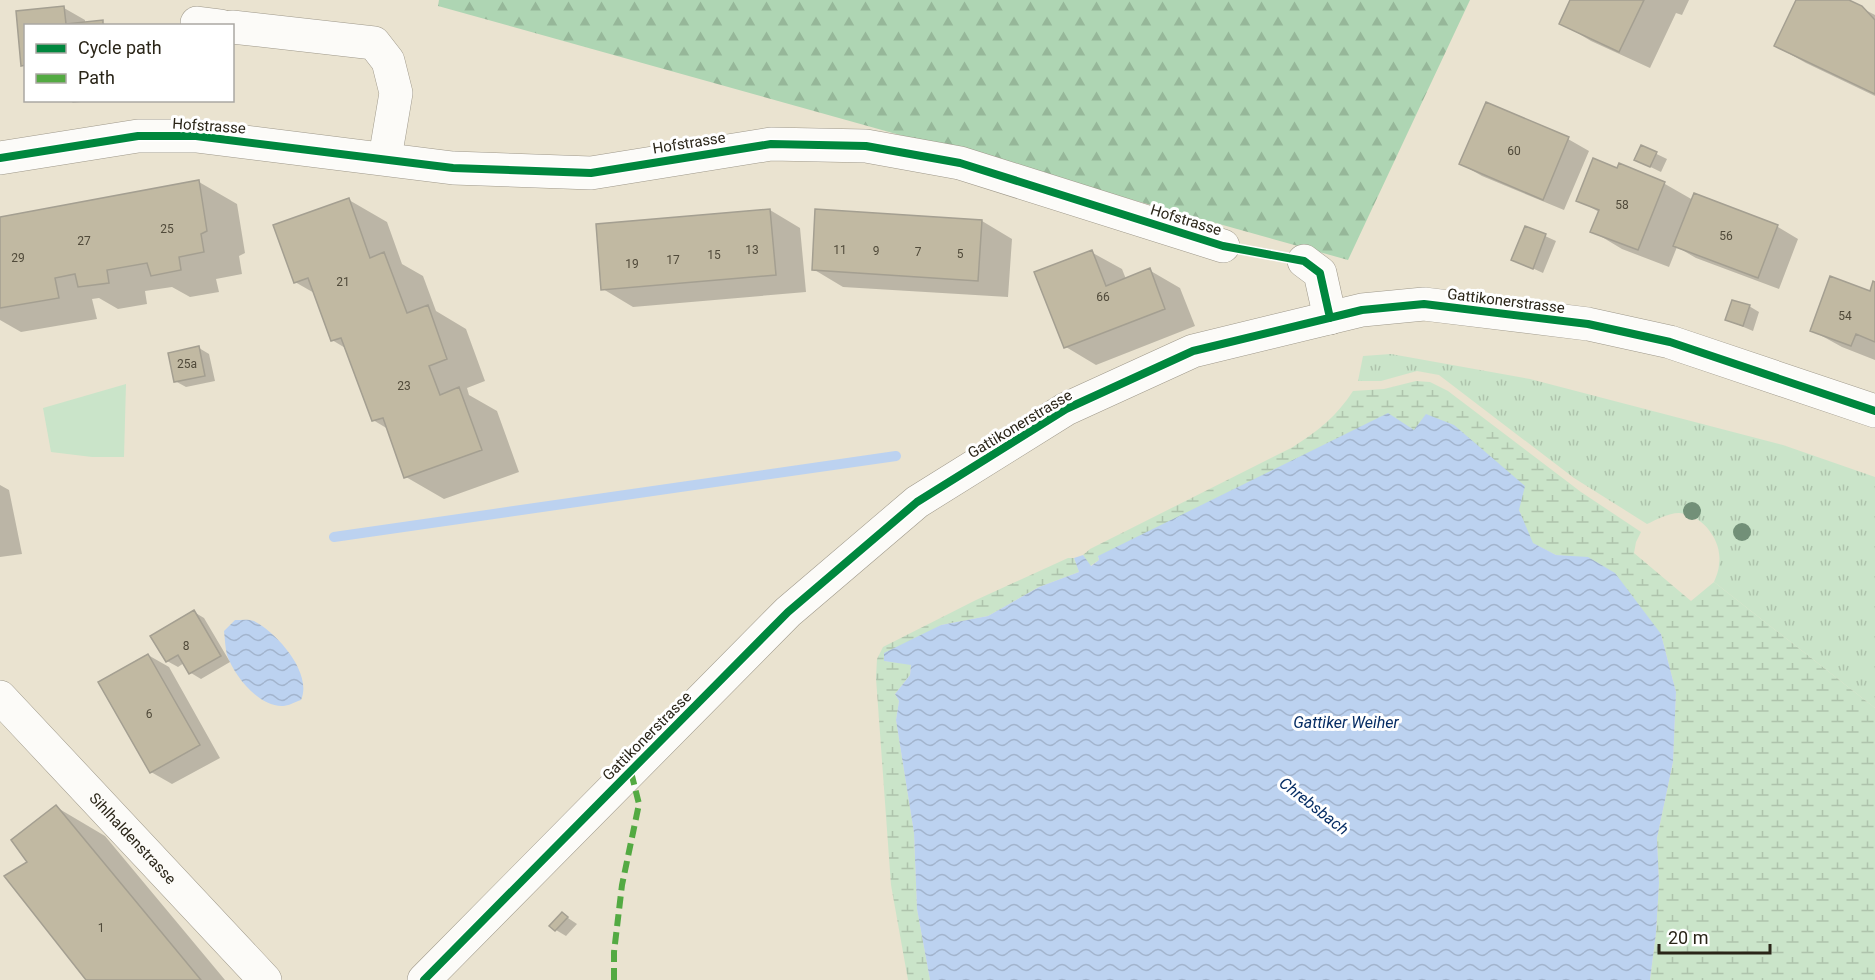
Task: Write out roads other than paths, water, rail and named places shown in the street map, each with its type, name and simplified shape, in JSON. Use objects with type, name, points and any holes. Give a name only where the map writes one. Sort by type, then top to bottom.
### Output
[{"type":"main road","points":[[234,27],[374,43],[388,61],[396,93],[385,158]]},
{"type":"main road","name":"Hofstrasse","points":[[0,158],[138,136],[196,136],[453,168],[591,173],[771,144],[866,146],[960,164],[1223,246]]},
{"type":"main road","points":[[1304,261],[1320,273],[1330,318]]},
{"type":"main road","name":"Gattikonerstrasse","points":[[424,980],[788,612],[917,502],[1066,409],[1193,351],[1362,310],[1425,304],[1588,324],[1670,342],[1875,411]]},
{"type":"main road","name":"Sihlhaldenstrasse","points":[[2,702],[265,980]]},
{"type":"water","name":"Gattiker Weiher","points":[[1388,413],[1414,430],[1426,414],[1454,425],[1525,486],[1519,510],[1533,543],[1556,555],[1588,557],[1615,573],[1661,634],[1676,692],[1673,762],[1657,838],[1659,883],[1650,980],[930,980],[917,909],[914,833],[896,720],[899,701],[895,694],[910,675],[911,665],[884,661],[884,653],[941,625],[988,616],[1039,587],[1079,572],[1074,558],[1083,555],[1091,566],[1099,560],[1098,556]]},
{"type":"water","points":[[235,620],[254,621],[282,644],[291,655],[302,678],[301,700],[285,706],[274,705],[256,696],[241,680],[230,663],[225,643],[224,631]]},
{"type":"waterway","points":[[334,537],[896,456]]},
{"type":"water label","name":"Chrebsbach","points":[[1314,806]]}]
